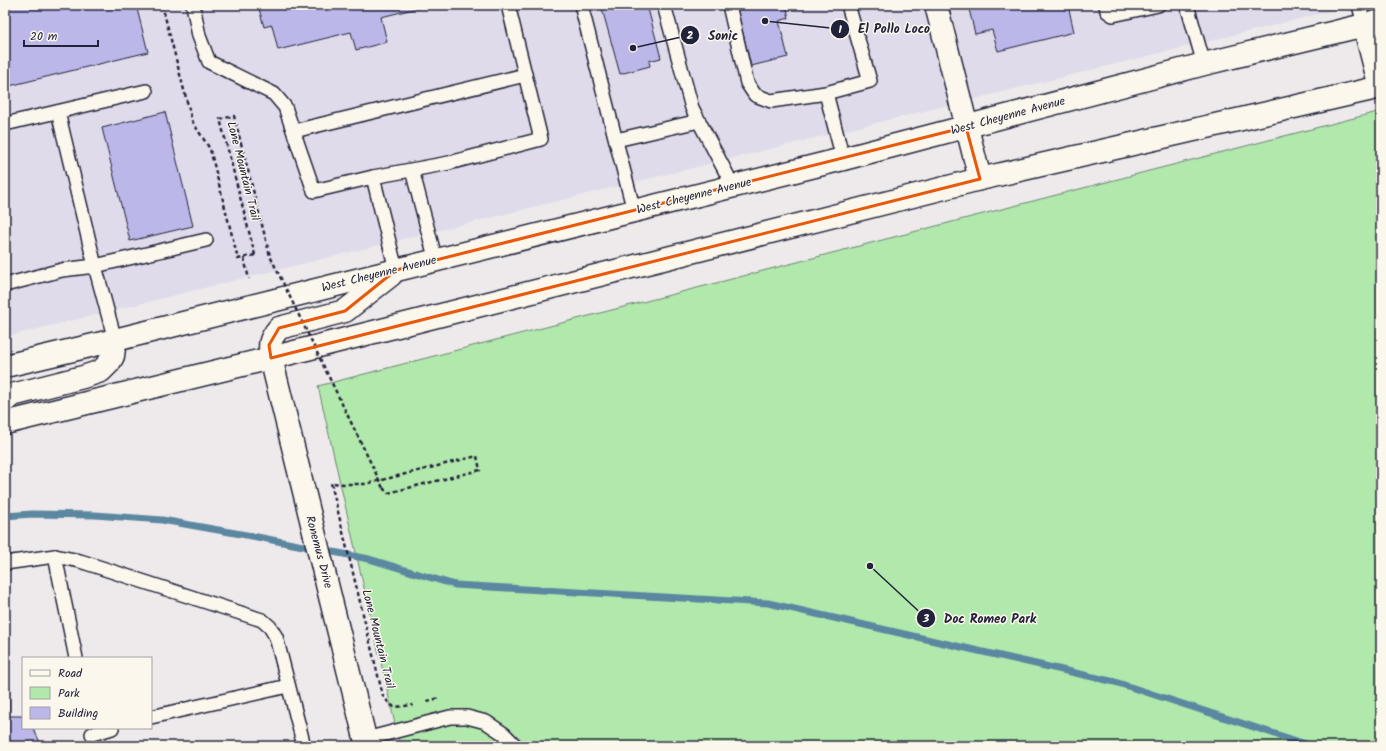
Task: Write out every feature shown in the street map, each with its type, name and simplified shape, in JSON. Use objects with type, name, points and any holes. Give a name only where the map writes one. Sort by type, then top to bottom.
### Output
[{"type":"main road","points":[[936,5],[980,179]]},
{"type":"main road","points":[[5,423],[271,358],[980,179],[1381,87],[1368,17]]},
{"type":"main road","name":"West Cheyenne Avenue","points":[[5,366],[843,159],[1204,64],[1368,17]]},
{"type":"main road","name":"Ronemus Drive","points":[[366,742],[269,345],[272,336],[279,328],[344,311],[396,270]]},
{"type":"main road","points":[[5,401],[12,395],[102,371],[113,356],[115,340]]},
{"type":"lane","points":[[192,5],[199,36],[209,62],[274,94],[285,106],[314,191],[449,163],[541,139],[508,5]]},
{"type":"lane","points":[[581,5],[634,211]]},
{"type":"lane","points":[[664,5],[692,108],[733,186]]},
{"type":"lane","points":[[729,5],[747,83],[755,95],[771,101],[826,93],[870,82],[848,5]]},
{"type":"lane","points":[[1106,5],[1107,11],[1113,15],[1158,5]]},
{"type":"lane","points":[[1177,5],[1190,7],[1204,64]]},
{"type":"lane","points":[[294,131],[525,74]]},
{"type":"lane","points":[[5,124],[146,91]]},
{"type":"lane","points":[[826,93],[843,159]]},
{"type":"lane","points":[[58,112],[95,266],[115,340]]},
{"type":"lane","points":[[616,140],[699,121]]},
{"type":"lane","points":[[412,170],[436,260]]},
{"type":"lane","points":[[373,178],[396,270]]},
{"type":"lane","points":[[5,285],[62,270],[95,266],[206,240]]},
{"type":"lane","points":[[5,563],[55,556],[80,561],[262,620],[270,627],[276,637],[304,746]]},
{"type":"lane","points":[[55,556],[76,657]]},
{"type":"lane","points":[[152,717],[288,686]]},
{"type":"lane","points":[[366,742],[450,717],[467,717],[486,722],[504,734],[516,746]]},
{"type":"lane","points":[[92,736],[110,729]]},
{"type":"path","points":[[162,5],[192,121],[210,149],[238,259],[244,258],[249,279]]},
{"type":"path","name":"Lone Mountain Trail","points":[[244,258],[255,255],[220,119],[234,116],[270,256],[383,488],[388,493],[480,470],[477,456],[366,484],[331,483],[383,696],[394,707],[416,705]]},
{"type":"path","points":[[423,702],[437,698],[444,698]]},
{"type":"highlighted area","points":[[966,127],[980,179],[271,358],[269,345],[279,328],[345,311],[396,270]]},
{"type":"shaded area","points":[[5,5],[1356,5],[5,337]]},
{"type":"green space","points":[[1381,111],[1381,746],[400,746],[318,386]]},
{"type":"building","points":[[136,5],[148,52],[5,87],[5,6]]},
{"type":"building","points":[[258,5],[430,5],[381,17],[387,42],[356,50],[351,32],[278,50],[272,25],[264,27]]},
{"type":"building","points":[[601,5],[647,5],[661,58],[649,61],[650,66],[620,74]]},
{"type":"building","points":[[736,5],[786,5],[789,18],[779,21],[788,57],[751,66]]},
{"type":"building","points":[[968,5],[1068,5],[1074,32],[998,51],[992,30],[975,34]]},
{"type":"building","points":[[165,112],[193,226],[130,241],[102,128]]},
{"type":"building","points":[[5,679],[9,679],[9,716],[22,716],[22,729],[34,729],[42,746],[5,746]]},
{"type":"waterway","points":[[5,516],[32,514],[95,515],[162,520],[369,559],[455,585],[768,603],[1115,682],[1312,746]]},
{"type":"place","name":"El Pollo Loco","points":[[765,21]]},
{"type":"place","name":"Sonic","points":[[633,48]]},
{"type":"place","name":"Doc Romeo Park","points":[[870,566]]}]
